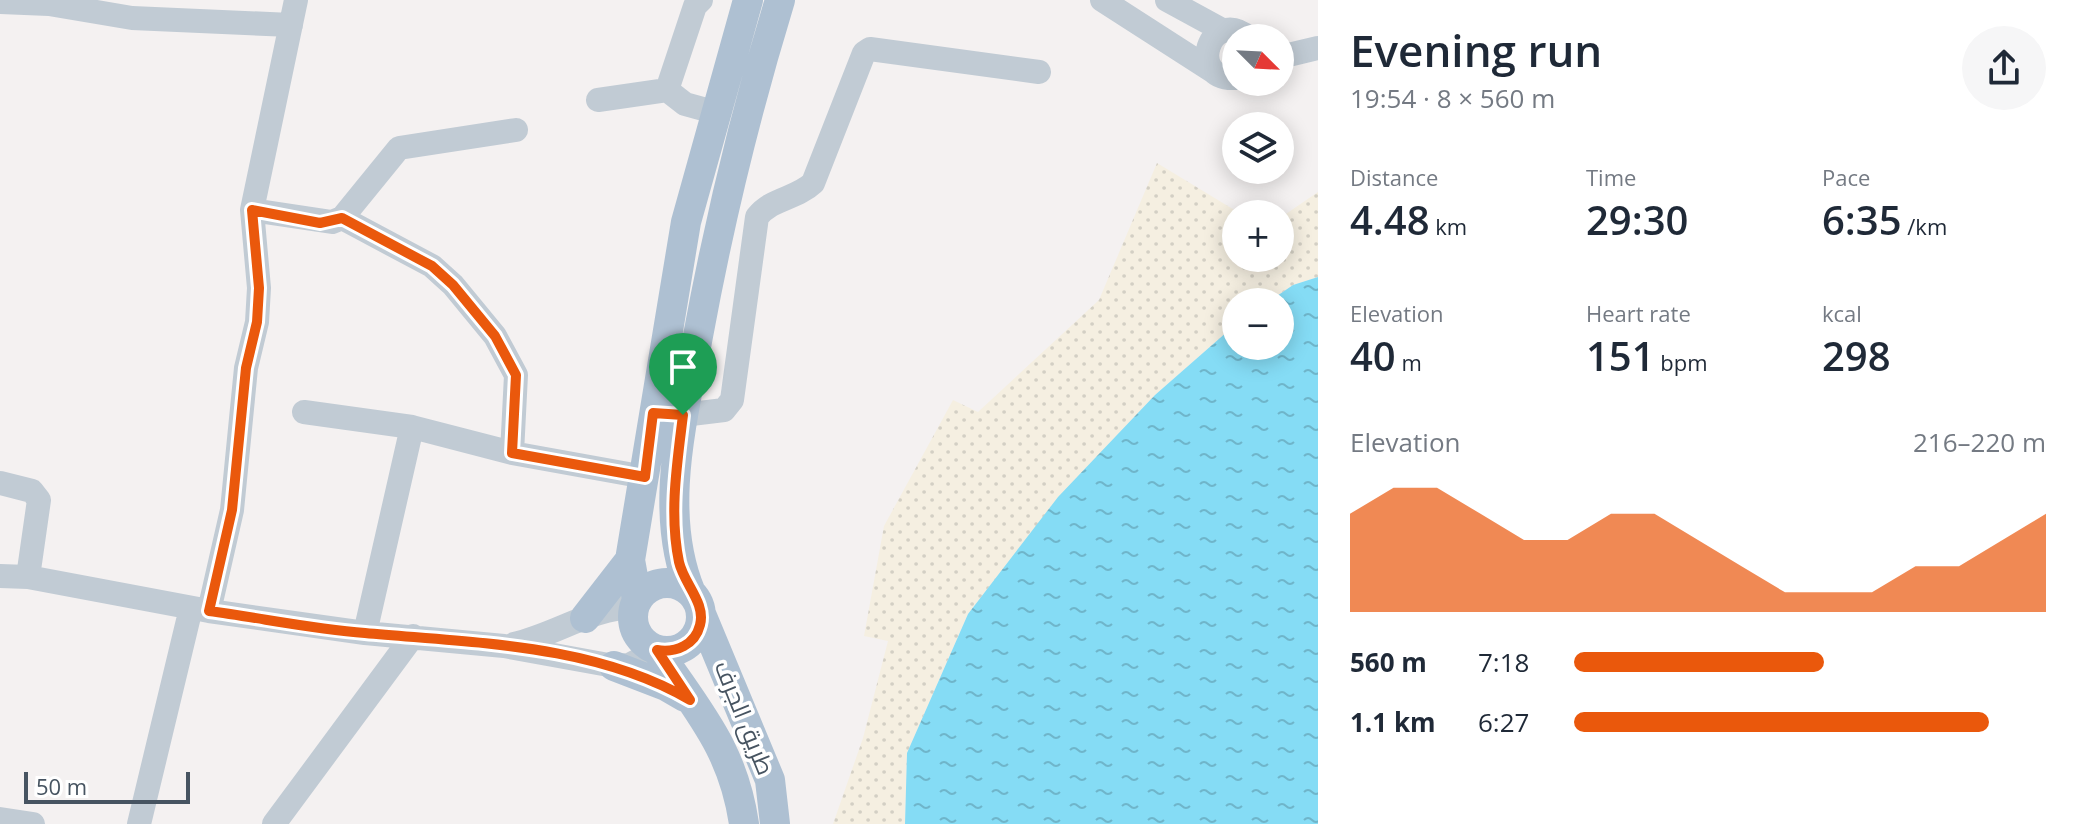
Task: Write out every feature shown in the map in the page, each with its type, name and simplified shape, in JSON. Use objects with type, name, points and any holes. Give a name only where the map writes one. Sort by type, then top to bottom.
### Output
[{"type":"main road","points":[[635,603],[653,585],[673,583],[696,604],[700,626],[687,645],[677,650],[657,650],[639,638],[634,628],[635,603],[630,560],[686,222],[714,112],[748,0]]},
{"type":"main road","name":"طريق الجرف","points":[[775,824],[770,780],[680,565],[675,527],[675,480],[683,415],[735,153],[780,0]]},
{"type":"main road","points":[[653,413],[683,415]]},
{"type":"main road","points":[[585,618],[630,560]]},
{"type":"main road","name":"طريق الجرف","points":[[657,650],[723,747],[739,791],[744,824]]},
{"type":"main road","points":[[614,666],[666,686],[690,700]]},
{"type":"street","points":[[143,823],[200,609],[232,510],[246,368],[257,322],[259,288],[252,210],[296,0]]},
{"type":"street","points":[[667,90],[695,6],[701,0]]},
{"type":"street","points":[[1102,0],[1222,73]]},
{"type":"street","points":[[1167,0],[1222,30]]},
{"type":"street","points":[[0,2],[49,4],[132,18],[291,25]]},
{"type":"street","points":[[1222,32],[1210,41],[1206,57],[1222,72]]},
{"type":"street","points":[[683,415],[724,410],[732,400],[757,217],[766,206],[804,191],[813,183],[864,53],[870,49],[1039,72]]},
{"type":"street","points":[[1294,57],[1315,56]]},
{"type":"street","points":[[598,100],[667,90],[685,104],[714,112]]},
{"type":"street","points":[[252,210],[320,223],[342,218],[399,148],[516,130]]},
{"type":"street","points":[[342,218],[432,266],[453,285],[495,336],[516,375],[512,453]]},
{"type":"street","points":[[304,412],[412,427],[512,453],[645,477]]},
{"type":"street","points":[[365,633],[412,427]]},
{"type":"street","points":[[0,483],[32,491],[39,500],[28,577]]},
{"type":"street","points":[[0,576],[28,577],[200,609],[365,633],[504,646],[614,666],[629,665],[657,650]]},
{"type":"street","points":[[504,646],[551,634],[585,618],[635,603]]},
{"type":"street","points":[[274,824],[413,636]]},
{"type":"street","points":[[0,819],[33,824]]},
{"type":"sand","points":[[1157,163],[1222,202],[1222,272],[1294,272],[1294,208],[1318,192],[1318,277],[1289,288],[1222,288],[1222,336],[1155,395],[1059,497],[968,614],[907,753],[905,824],[833,824],[863,738],[888,641],[864,636],[884,526],[953,400],[978,412],[1099,300]]},
{"type":"water","points":[[1318,277],[1318,824],[905,824],[907,753],[968,614],[1058,497],[1155,395],[1222,336],[1222,360],[1294,360],[1294,288],[1289,288]]},
{"type":"route","points":[[252,210],[320,223],[342,218],[432,266],[453,285],[495,336],[512,363],[516,375],[516,413],[512,453],[645,477],[653,413],[683,415],[675,480],[675,527],[680,565],[700,606],[700,626],[687,645],[677,650],[657,650],[690,700],[666,686],[614,666],[504,646],[365,633],[209,611],[232,510],[246,368],[257,322],[259,288],[252,210]]}]
